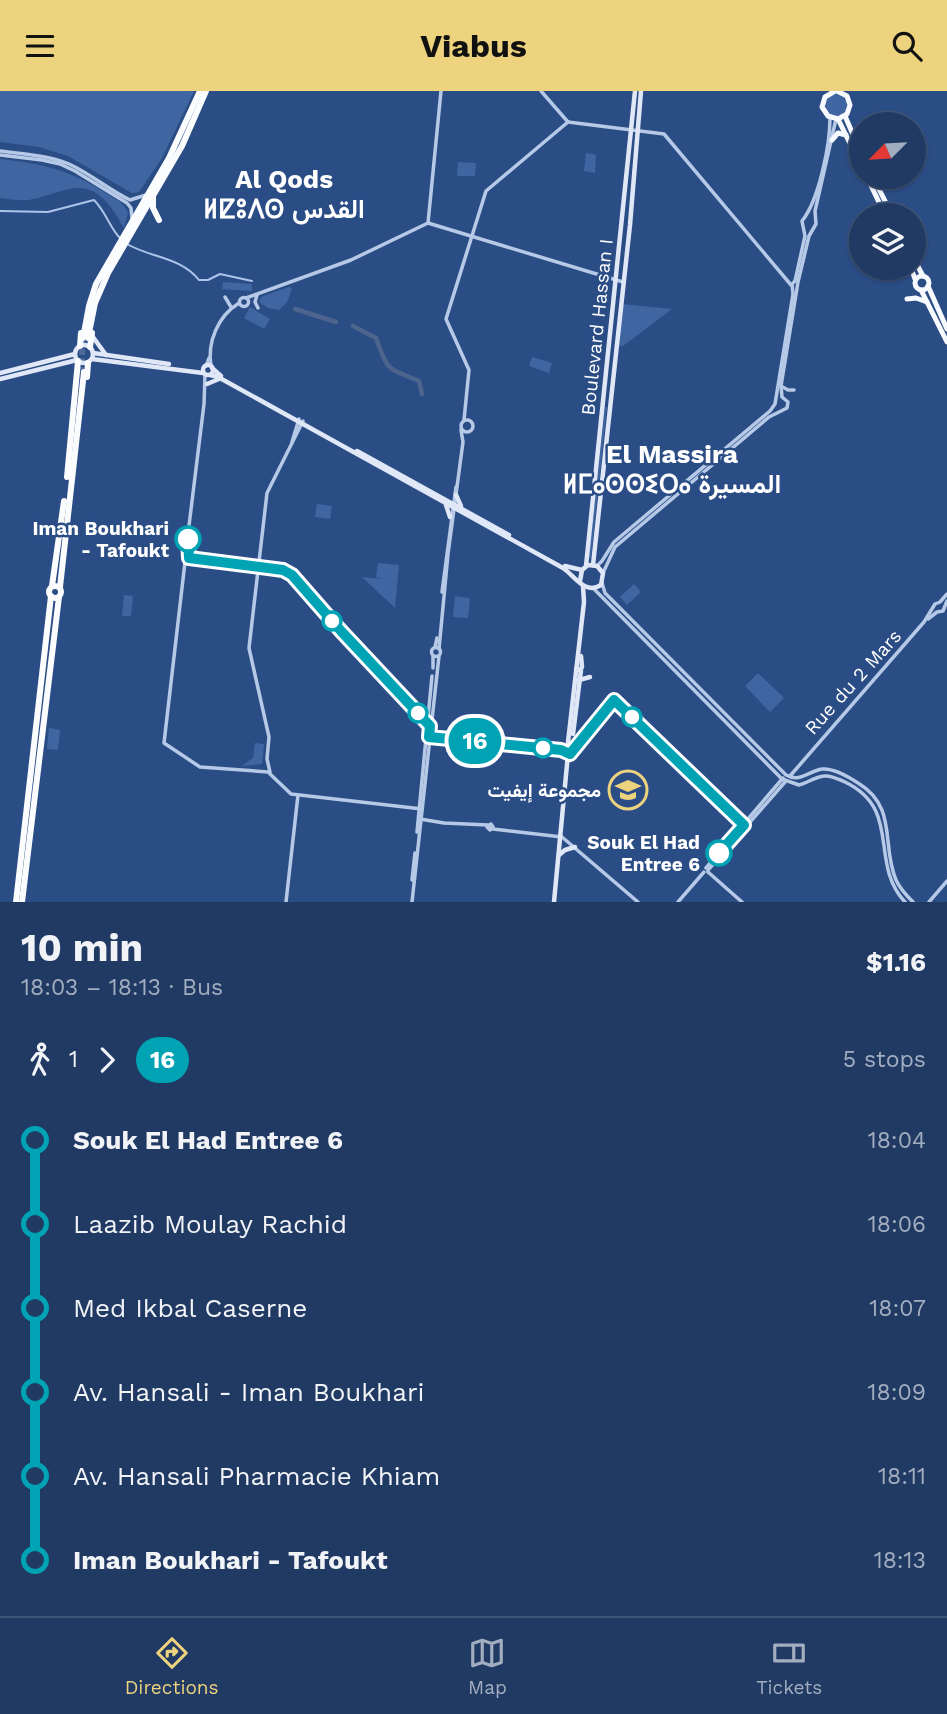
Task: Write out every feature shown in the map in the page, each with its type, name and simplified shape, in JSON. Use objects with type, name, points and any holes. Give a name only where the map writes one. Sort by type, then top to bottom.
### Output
[{"type":"highway","points":[[19,902],[61,593],[56,587],[82,372],[91,355],[86,337],[85,310],[96,279],[140,216],[200,91]]},
{"type":"highway","points":[[127,234],[132,221],[182,146],[206,91]]},
{"type":"highway","points":[[140,216],[148,215],[159,220],[150,194]]},
{"type":"highway","points":[[80,346],[86,337],[114,256]]},
{"type":"highway","points":[[69,478],[77,451],[82,372],[77,358]]},
{"type":"highway","points":[[19,902],[51,596],[49,590],[56,587]]},
{"type":"highway","points":[[51,596],[59,597]]},
{"type":"main road","name":"Boulevard Hassan I","points":[[584,568],[635,91]]},
{"type":"main road","name":"Boulevard Hassan I","points":[[595,565],[641,91]]},
{"type":"main road","points":[[834,119],[845,116],[850,103],[834,92],[822,107],[849,141]]},
{"type":"main road","points":[[845,116],[849,125]]},
{"type":"main road","points":[[832,140],[838,132],[846,135]]},
{"type":"main road","points":[[926,279],[947,329]]},
{"type":"main road","points":[[915,280],[915,286],[921,290],[928,302],[947,342]]},
{"type":"main road","points":[[921,290],[928,286]]},
{"type":"main road","points":[[907,299],[919,298],[928,302]]},
{"type":"main road","points":[[62,357],[86,337],[97,345],[106,358]]},
{"type":"main road","points":[[77,358],[80,346],[91,355]]},
{"type":"main road","points":[[0,379],[91,355],[208,371],[220,375],[564,568],[592,589]]},
{"type":"main road","points":[[0,373],[62,357],[77,358]]},
{"type":"main road","points":[[66,363],[82,372],[106,358]]},
{"type":"main road","points":[[208,371],[300,421]]},
{"type":"main road","points":[[206,386],[213,380],[222,379]]},
{"type":"main road","points":[[443,501],[455,495],[463,512],[565,566],[584,568],[595,565],[603,573],[602,583],[592,589],[587,599],[554,902]]},
{"type":"main road","points":[[443,501],[452,517],[463,512]]},
{"type":"main road","points":[[570,751],[579,680],[584,599],[581,583],[584,568]]},
{"type":"main road","points":[[579,680],[590,677]]},
{"type":"main road","points":[[559,856],[565,850],[575,847]]},
{"type":"street","points":[[428,223],[441,91]]},
{"type":"street","points":[[541,91],[568,122],[666,135],[785,279],[795,284]]},
{"type":"street","points":[[595,565],[603,561],[614,542],[770,411],[778,400],[795,284],[811,230],[816,224],[814,219],[832,140],[834,119]]},
{"type":"street","points":[[780,410],[778,400],[805,236],[802,223],[816,190],[834,119]]},
{"type":"street","points":[[411,902],[453,506],[463,442],[473,427],[466,420],[469,368],[446,319],[485,191],[568,122]]},
{"type":"street","points":[[0,153],[43,156],[65,162],[129,200],[150,194]]},
{"type":"street","points":[[0,153],[42,160],[75,171],[127,203],[132,221]]},
{"type":"street","points":[[806,217],[814,219]]},
{"type":"street","points":[[240,305],[241,299],[247,300],[351,260],[428,223],[623,282]]},
{"type":"street","points":[[804,229],[811,230]]},
{"type":"street","points":[[256,296],[258,308]]},
{"type":"street","points":[[225,297],[232,308]]},
{"type":"street","points":[[247,300],[245,306],[240,305],[226,311],[212,341],[164,743],[200,767],[238,771],[261,770],[271,774]]},
{"type":"street","points":[[781,386],[794,390]]},
{"type":"street","points":[[603,573],[615,547],[780,410],[786,409],[786,399],[778,400]]},
{"type":"street","points":[[463,442],[460,424],[466,420]]},
{"type":"street","points":[[300,421],[267,493],[249,648],[269,737],[267,759],[271,774],[286,792],[298,795],[421,809]]},
{"type":"street","points":[[461,430],[468,432]]},
{"type":"street","points":[[602,583],[605,593],[788,776],[798,778],[820,770],[830,770],[856,782],[873,796],[881,806],[885,818],[895,878],[913,902]]},
{"type":"street","points":[[592,589],[784,780],[800,785],[822,776],[831,776],[855,787],[871,802],[880,820],[890,879],[905,902]]},
{"type":"street","points":[[944,603],[936,604],[936,610],[943,611],[947,594]]},
{"type":"street","name":"Rue du 2 Mars","points":[[678,902],[936,610]]},
{"type":"street","points":[[436,656],[431,651],[437,648]]},
{"type":"street","points":[[261,770],[267,759]]},
{"type":"street","points":[[873,796],[877,791]]},
{"type":"street","points":[[286,902],[298,795]]},
{"type":"street","points":[[420,819],[561,839],[575,847],[638,902]]},
{"type":"street","points":[[706,871],[742,902]]},
{"type":"street","points":[[931,901],[947,881]]},
{"type":"shaded area","points":[[0,91],[194,91],[162,158],[139,192],[132,193],[68,156],[39,147],[0,142]]},
{"type":"shaded area","points":[[836,94],[844,97],[847,105],[844,113],[836,116],[828,113],[825,105],[828,97]]},
{"type":"shaded area","points":[[586,153],[596,155],[595,173],[584,171]]},
{"type":"shaded area","points":[[0,159],[57,169],[95,186],[124,207],[128,213],[124,228],[105,201],[85,188],[28,200],[0,198]]},
{"type":"shaded area","points":[[458,162],[476,163],[475,176],[457,176]]},
{"type":"shaded area","points":[[223,282],[252,284],[252,291],[222,289]]},
{"type":"shaded area","points":[[292,288],[287,302],[279,310],[268,308],[259,302],[261,297]]},
{"type":"shaded area","points":[[622,304],[672,309],[623,346],[619,346]]},
{"type":"shaded area","points":[[250,307],[270,319],[264,329],[244,318]]},
{"type":"shaded area","points":[[532,357],[552,363],[549,373],[529,366]]},
{"type":"shaded area","points":[[605,407],[607,407],[589,558]]},
{"type":"shaded area","points":[[317,504],[332,506],[330,519],[315,517]]},
{"type":"shaded area","points":[[378,563],[399,565],[395,608],[362,577],[384,579],[376,577]]},
{"type":"shaded area","points":[[634,584],[641,592],[627,605],[620,597]]},
{"type":"shaded area","points":[[124,595],[133,596],[131,616],[122,616]]},
{"type":"shaded area","points":[[455,596],[470,598],[468,618],[453,617]]},
{"type":"shaded area","points":[[758,673],[784,698],[770,712],[745,686]]},
{"type":"shaded area","points":[[49,728],[60,730],[58,750],[47,749]]},
{"type":"shaded area","points":[[255,743],[264,744],[262,764],[242,766],[253,758]]},
{"type":"waterway","points":[[0,211],[48,212],[94,200],[120,238]]},
{"type":"waterway","points":[[127,244],[175,262],[192,272],[199,280],[208,280],[220,274],[252,281]]},
{"type":"waterway","points":[[295,309],[336,322]]},
{"type":"waterway","points":[[353,326],[376,338],[386,363],[394,370],[419,381],[422,394]]},
{"type":"tunnel","points":[[81,373],[83,339]]},
{"type":"bus line","name":"16","points":[[188,539],[189,558],[283,570],[292,575],[430,726],[429,737],[561,750],[570,754],[614,700],[744,825],[719,853]]},
{"type":"place","name":"Iman Boukhari - Tafoukt","points":[[188,539]]},
{"type":"place","name":"مجموعة إيفيت","points":[[628,790]]},
{"type":"place","name":"Souk El Had Entree 6","points":[[719,853]]},
{"type":"district","name":"Al Qods ⵍⵇⵓⴷⵙ القدس","points":[[284,194]]},
{"type":"district","name":"El Massira ⵍⵎⴰⵙⵙⵉⵔⴰ المسيرة","points":[[672,468]]}]
